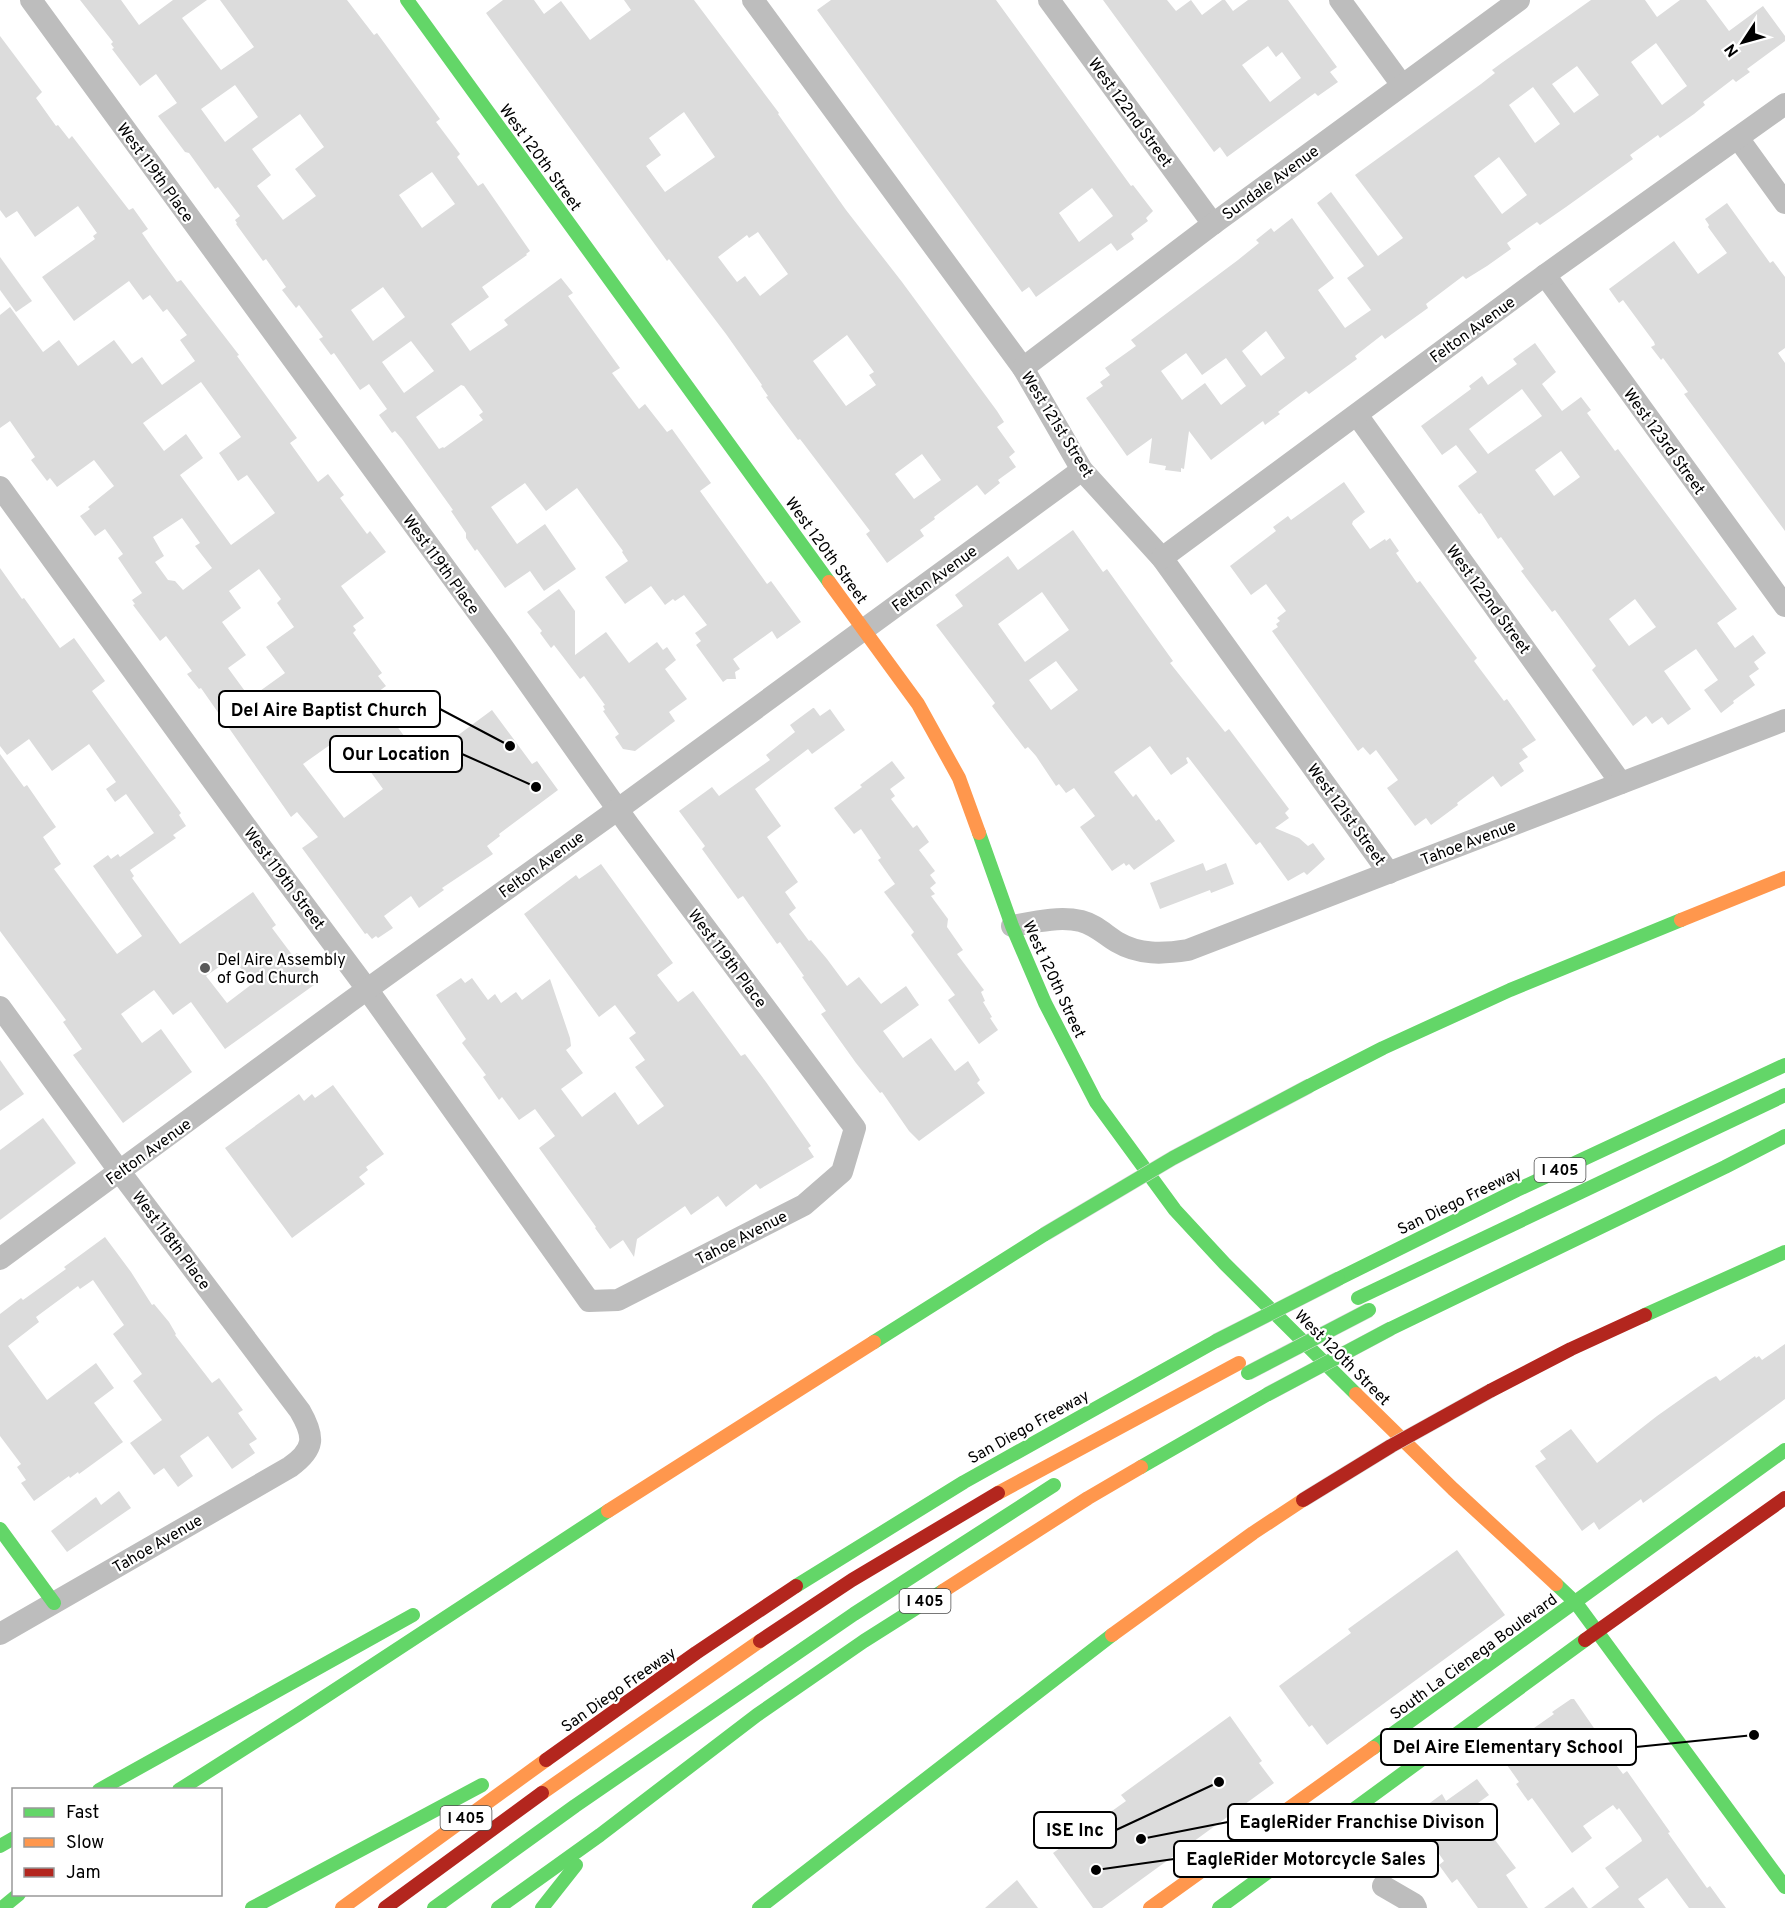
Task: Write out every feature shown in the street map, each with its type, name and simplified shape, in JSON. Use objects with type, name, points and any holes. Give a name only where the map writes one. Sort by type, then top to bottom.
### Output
[{"type":"main road","name":"West 120th Street","points":[[407,0],[918,704],[959,778],[1012,926],[1045,1003],[1096,1102],[1175,1210],[1225,1264],[1453,1489],[1576,1603],[1785,1887]]},
{"type":"main road","points":[[182,1788],[633,1494],[1045,1234],[1173,1158],[1383,1048],[1510,990],[1785,878]]},
{"type":"main road","name":"San Diego Freeway","points":[[342,1908],[590,1728],[817,1572],[938,1496],[1216,1341],[1507,1194],[1785,1065]]},
{"type":"main road","points":[[1353,1301],[1785,1095]]},
{"type":"main road","points":[[1517,1238],[1785,1107]]},
{"type":"main road","name":"I 405","points":[[498,1908],[600,1836],[757,1715],[864,1641],[1088,1498],[1268,1394],[1390,1329],[1785,1136]]},
{"type":"main road","points":[[759,1908],[1135,1617],[1253,1533],[1304,1500],[1391,1446],[1571,1349],[1785,1252]]},
{"type":"main road","points":[[385,1908],[675,1699],[853,1580],[1035,1471],[1243,1368],[1374,1308]]},
{"type":"main road","points":[[1278,1341],[1308,1325]]},
{"type":"main road","points":[[1122,1441],[1243,1368],[1259,1352]]},
{"type":"main road","name":"South La Cienega Boulevard","points":[[1150,1908],[1576,1603],[1785,1450]]},
{"type":"main road","points":[[434,1908],[575,1806],[844,1620],[1063,1479]]},
{"type":"main road","points":[[477,1580],[633,1494]]},
{"type":"main road","points":[[1219,1908],[1598,1631],[1785,1498]]},
{"type":"main road","points":[[0,1529],[54,1603]]},
{"type":"main road","points":[[103,1788],[425,1609]]},
{"type":"main road","points":[[252,1908],[590,1728]]},
{"type":"main road","points":[[542,1908],[600,1836]]},
{"type":"main road","points":[[773,1908],[814,1865]]},
{"type":"main road","points":[[2,1908],[17,1896]]},
{"type":"street","name":"West 119th Place","points":[[31,0],[500,644],[617,810],[855,1128]]},
{"type":"street","name":"West 121st Street","points":[[753,0],[1023,368],[1082,470],[1162,558],[1389,873]]},
{"type":"street","name":"West 122nd Street","points":[[1049,0],[1213,224]]},
{"type":"street","points":[[1340,0],[1402,85]]},
{"type":"street","name":"Sundale Avenue","points":[[1023,368],[1213,224],[1519,0]]},
{"type":"street","name":"Felton Avenue","points":[[1162,558],[1545,275],[1785,104]]},
{"type":"street","points":[[1738,138],[1785,203]]},
{"type":"street","name":"West 123rd Street","points":[[1545,275],[1785,606]]},
{"type":"street","name":"West 122nd Street","points":[[1357,415],[1621,783]]},
{"type":"street","name":"Felton Avenue","points":[[0,1259],[367,989],[617,810],[1082,470]]},
{"type":"street","name":"West 119th Street","points":[[0,487],[241,820],[367,989],[588,1300]]},
{"type":"street","name":"Tahoe Avenue","points":[[1012,926],[1057,919],[1081,921],[1100,928],[1116,942],[1140,951],[1163,954],[1180,952],[1229,936],[1785,720]]},
{"type":"street","name":"West 118th Place","points":[[0,1007],[300,1412],[310,1429],[309,1448]]},
{"type":"street","name":"Tahoe Avenue","points":[[588,1300],[618,1300],[804,1205],[842,1172],[855,1128]]},
{"type":"street","name":"Tahoe Avenue","points":[[0,1634],[290,1467],[304,1457],[309,1448]]},
{"type":"street","points":[[1383,1886],[1416,1908]]},
{"type":"building","points":[[80,0],[121,0],[139,25],[173,0],[207,0],[182,18],[221,70],[254,47],[220,0],[347,0],[374,35],[377,33],[440,119],[436,122],[460,154],[457,157],[478,186],[483,183],[530,251],[482,287],[489,297],[451,324],[470,351],[508,325],[504,320],[561,278],[573,293],[568,296],[620,368],[612,373],[639,409],[645,404],[667,432],[672,429],[711,483],[700,491],[767,584],[771,581],[801,622],[777,639],[772,631],[733,659],[740,669],[735,672],[736,679],[727,679],[723,682],[696,645],[701,641],[695,633],[707,625],[684,595],[665,605],[651,586],[625,604],[605,577],[628,561],[577,488],[546,511],[525,483],[491,507],[517,544],[545,524],[576,569],[544,591],[530,571],[505,588],[477,549],[475,551],[466,538],[466,533],[451,511],[453,510],[402,439],[395,431],[392,433],[379,415],[387,409],[369,384],[360,390],[334,353],[331,355],[319,339],[323,337],[299,305],[296,308],[282,290],[286,287],[266,259],[263,261],[236,224],[235,220],[240,216],[218,187],[215,189],[158,116],[177,103],[156,74],[140,86],[112,49],[114,48],[111,44],[113,42]],"holes":[[[235,85],[258,117],[225,142],[201,109]],[[300,114],[324,147],[295,169],[316,196],[283,220],[257,186],[271,175],[252,149]],[[432,172],[455,204],[422,228],[399,195]],[[383,287],[405,317],[373,341],[351,310]],[[411,341],[434,371],[404,393],[382,362]],[[461,385],[464,386],[483,412],[479,415],[483,420],[444,448],[439,449],[416,417]]]},
{"type":"building","points":[[503,0],[534,0],[544,14],[561,1],[590,40],[631,10],[624,0],[694,0],[779,113],[846,210],[997,411],[1004,422],[997,427],[1015,452],[1009,457],[1016,467],[998,480],[1000,483],[985,495],[977,485],[934,517],[935,519],[920,530],[924,536],[887,563],[866,534],[870,531],[766,397],[768,396],[762,385],[726,334],[669,259],[667,261],[486,13]],"holes":[[[684,112],[715,157],[665,192],[646,166],[661,155],[649,138]],[[758,232],[788,274],[760,296],[745,276],[737,282],[718,257],[747,235],[749,238]],[[847,335],[874,372],[869,375],[876,385],[846,406],[813,361]],[[922,454],[941,480],[914,499],[895,474]]]},
{"type":"building","points":[[831,0],[996,0],[1131,186],[1133,185],[1153,211],[1146,218],[1148,221],[1131,234],[1134,239],[1117,251],[1111,243],[1036,297],[1029,287],[1022,292],[817,10]],"holes":[[[1092,188],[1113,216],[1079,242],[1059,213]]]},
{"type":"building","points":[[1103,0],[1167,0],[1176,11],[1191,0],[1202,15],[1222,0],[1225,0],[1233,11],[1248,0],[1288,0],[1337,67],[1330,72],[1338,82],[1318,96],[1315,93],[1227,157],[1220,147],[1214,152]],"holes":[[[1268,46],[1276,57],[1282,52],[1301,78],[1270,102],[1242,65]]]},
{"type":"building","points":[[1591,0],[1645,0],[1657,17],[1680,0],[1706,0],[1729,31],[1763,6],[1785,36],[1785,41],[1747,69],[1750,72],[1736,82],[1733,79],[1703,102],[1705,105],[1694,114],[1660,138],[1658,135],[1630,155],[1633,159],[1540,225],[1537,222],[1507,243],[1511,249],[1466,279],[1463,276],[1426,304],[1428,308],[1385,339],[1382,335],[1355,356],[1357,359],[1309,394],[1306,391],[1265,425],[1263,421],[1211,460],[1189,431],[1184,469],[1181,468],[1181,472],[1165,470],[1166,466],[1149,463],[1152,438],[1127,456],[1086,398],[1103,386],[1100,382],[1110,375],[1105,368],[1136,346],[1131,340],[1238,260],[1259,243],[1256,240],[1271,228],[1274,232],[1292,218],[1334,278],[1318,290],[1345,328],[1371,310],[1347,278],[1364,266],[1317,203],[1331,192],[1378,256],[1403,238],[1355,175],[1481,84],[1495,73],[1492,70]],"holes":[[[1656,43],[1687,86],[1662,105],[1631,62]],[[1577,66],[1599,95],[1574,113],[1552,84]],[[1533,87],[1560,124],[1535,143],[1509,105]],[[1499,157],[1527,195],[1502,214],[1474,176]],[[1266,331],[1285,358],[1261,376],[1242,351]],[[1186,353],[1202,375],[1226,358],[1246,386],[1221,405],[1205,383],[1182,400],[1161,371]]]},
{"type":"building","points":[[0,36],[42,92],[36,98],[56,126],[58,125],[69,139],[72,136],[129,210],[133,208],[148,229],[142,233],[153,249],[177,282],[181,280],[239,355],[237,356],[297,438],[290,443],[318,482],[328,474],[344,495],[340,498],[367,534],[370,531],[386,552],[341,586],[364,618],[353,626],[356,630],[353,633],[382,673],[378,676],[386,686],[374,695],[410,744],[417,739],[419,742],[424,739],[434,753],[492,710],[532,764],[537,761],[558,790],[499,834],[500,836],[487,846],[493,854],[442,888],[444,890],[419,908],[411,896],[384,916],[393,928],[378,938],[376,936],[372,939],[367,933],[365,934],[302,848],[318,837],[297,812],[291,817],[201,688],[199,689],[187,674],[192,671],[166,636],[160,641],[133,605],[135,604],[132,600],[142,593],[118,558],[123,554],[105,529],[95,536],[80,516],[114,486],[94,460],[57,487],[50,478],[47,481],[31,460],[35,457],[10,421],[0,428],[0,315],[10,307],[43,352],[59,340],[78,366],[114,340],[132,364],[142,357],[162,385],[195,361],[180,340],[187,335],[167,309],[163,312],[150,295],[143,300],[129,281],[74,321],[42,277],[95,239],[93,236],[97,233],[78,206],[35,237],[17,211],[6,218],[0,210]],"holes":[[[201,382],[241,437],[219,453],[238,481],[247,475],[275,513],[231,545],[180,475],[203,458],[186,434],[164,451],[143,423]],[[182,518],[200,543],[195,546],[212,568],[183,590],[175,581],[168,580],[155,562],[164,556],[153,537]],[[259,569],[281,599],[277,603],[294,627],[266,647],[285,673],[250,698],[228,668],[246,655],[222,622],[241,608],[229,591]],[[344,735],[383,789],[344,818],[303,764]]]},
{"type":"building","points":[[1727,203],[1770,263],[1773,261],[1785,277],[1785,348],[1778,353],[1785,363],[1785,531],[1684,394],[1688,392],[1663,358],[1661,360],[1651,347],[1655,345],[1654,342],[1623,300],[1619,303],[1609,289],[1674,241],[1698,274],[1727,253],[1708,227],[1705,219]]},
{"type":"building","points":[[0,257],[32,301],[16,312],[0,290]]},
{"type":"building","points":[[1535,343],[1556,372],[1542,384],[1562,411],[1581,397],[1591,410],[1587,413],[1615,451],[1618,449],[1737,609],[1717,623],[1735,648],[1753,635],[1766,653],[1754,662],[1759,669],[1749,676],[1755,685],[1721,713],[1704,690],[1718,680],[1696,649],[1664,671],[1691,709],[1668,725],[1662,717],[1652,724],[1646,716],[1633,726],[1592,670],[1596,666],[1555,610],[1552,612],[1521,571],[1524,569],[1501,537],[1498,539],[1481,513],[1479,514],[1458,486],[1477,472],[1456,445],[1442,455],[1421,426],[1471,389],[1469,386],[1482,376],[1488,385],[1517,364],[1513,359]],"holes":[[[1522,389],[1542,416],[1488,454],[1469,429]],[[1561,451],[1580,477],[1554,496],[1535,470]],[[1635,599],[1656,627],[1629,646],[1609,619]]]},
{"type":"building","points":[[1344,482],[1365,512],[1352,524],[1370,549],[1390,538],[1399,551],[1396,553],[1417,583],[1420,581],[1477,658],[1474,661],[1504,701],[1507,699],[1536,740],[1522,749],[1528,757],[1519,763],[1524,771],[1501,787],[1493,776],[1431,825],[1426,818],[1415,826],[1387,788],[1398,780],[1376,750],[1370,755],[1363,747],[1358,751],[1272,631],[1278,627],[1276,624],[1280,621],[1277,618],[1286,611],[1266,584],[1251,595],[1230,566],[1276,531],[1273,527],[1288,516],[1291,520]]},
{"type":"building","points":[[1073,530],[1103,572],[1107,569],[1173,661],[1170,663],[1225,732],[1229,729],[1289,809],[1285,813],[1289,818],[1275,828],[1299,838],[1308,846],[1313,843],[1325,859],[1307,875],[1304,872],[1288,881],[1260,842],[1256,845],[1188,757],[1186,758],[1188,763],[1171,775],[1150,746],[1114,772],[1133,797],[1136,794],[1156,821],[1159,819],[1175,841],[1134,870],[1129,864],[1126,866],[1124,863],[1112,871],[1080,827],[1095,816],[1074,788],[1066,793],[1059,784],[1056,786],[1036,756],[1028,747],[1025,749],[992,706],[995,703],[936,625],[963,606],[955,595],[1008,556],[1018,570]],"holes":[[[1042,592],[1069,630],[1025,662],[998,624]],[[1056,661],[1078,690],[1051,710],[1029,680]]]},
{"type":"building","points":[[0,568],[60,648],[74,638],[105,681],[92,691],[181,813],[179,815],[186,826],[173,835],[176,838],[130,870],[134,876],[132,878],[180,944],[253,892],[276,925],[272,928],[293,956],[297,953],[310,970],[306,973],[314,985],[225,1049],[191,1002],[173,1015],[154,990],[121,1014],[142,1043],[161,1029],[192,1072],[123,1123],[73,1055],[82,1049],[63,1022],[66,1020],[0,931],[0,754],[24,787],[27,785],[56,827],[43,837],[61,864],[54,869],[117,954],[142,936],[93,866],[108,855],[111,859],[118,854],[120,857],[154,833],[126,794],[115,802],[106,789],[116,782],[89,744],[52,771],[29,739],[7,755],[0,746]],"holes":[[[233,957],[252,984],[227,1003],[206,976]]]},
{"type":"building","points":[[559,589],[575,611],[575,655],[606,632],[629,663],[657,642],[663,650],[667,647],[676,660],[665,669],[687,699],[669,712],[675,721],[635,751],[623,749],[615,737],[619,734],[603,711],[605,705],[584,676],[580,679],[554,645],[551,648],[540,633],[542,631],[527,612]]},
{"type":"building","points":[[813,708],[820,716],[830,709],[845,730],[812,754],[808,749],[755,789],[781,826],[767,837],[798,882],[785,892],[796,908],[789,914],[809,941],[811,940],[847,986],[859,977],[881,1004],[906,986],[919,1005],[883,1031],[903,1058],[931,1038],[955,1071],[968,1061],[980,1080],[977,1083],[985,1093],[919,1141],[909,1131],[882,1092],[880,1093],[856,1063],[821,1014],[826,1011],[802,977],[804,976],[780,942],[777,944],[743,896],[738,899],[702,849],[705,846],[679,811],[712,787],[719,796],[770,760],[766,755],[795,732],[790,725]]},
{"type":"building","points":[[892,761],[905,778],[890,789],[895,796],[891,799],[913,828],[917,825],[929,842],[919,850],[935,871],[930,875],[936,883],[930,888],[935,894],[931,896],[948,919],[947,927],[963,950],[957,954],[984,990],[981,992],[985,1001],[983,1002],[998,1030],[979,1044],[948,1000],[955,995],[911,935],[914,932],[884,892],[895,884],[878,860],[881,858],[861,829],[854,834],[834,808]]},
{"type":"building","points":[[1203,863],[1206,871],[1226,863],[1234,884],[1211,893],[1210,890],[1160,909],[1150,883]]},
{"type":"building","points":[[601,864],[673,963],[657,975],[678,1002],[693,991],[741,1056],[745,1054],[766,1082],[811,1146],[808,1148],[814,1157],[760,1189],[756,1184],[726,1207],[718,1196],[691,1215],[685,1206],[637,1239],[634,1257],[623,1240],[610,1249],[539,1148],[555,1136],[535,1109],[519,1120],[502,1097],[499,1100],[483,1077],[486,1075],[462,1043],[466,1039],[436,995],[461,978],[465,983],[472,978],[488,1000],[495,994],[501,1003],[516,992],[522,1000],[550,979],[570,1038],[571,1046],[566,1050],[583,1073],[561,1089],[582,1117],[615,1092],[638,1125],[664,1106],[635,1067],[645,1060],[629,1038],[636,1033],[615,1005],[599,1017],[524,914],[576,875],[579,879]]},
{"type":"building","points":[[0,1060],[24,1094],[0,1111]]},
{"type":"building","points":[[333,1085],[384,1154],[366,1167],[368,1170],[359,1177],[365,1184],[292,1238],[225,1148],[299,1094],[304,1101],[312,1094],[315,1098]]},
{"type":"building","points":[[43,1118],[76,1163],[0,1220],[0,1150]]},
{"type":"building","points":[[105,1237],[152,1305],[154,1304],[169,1322],[175,1335],[212,1383],[219,1378],[243,1410],[238,1413],[257,1439],[249,1444],[255,1453],[232,1469],[208,1436],[180,1456],[193,1476],[178,1487],[164,1468],[154,1475],[130,1443],[162,1420],[133,1381],[142,1374],[113,1334],[124,1325],[93,1280],[80,1289],[78,1286],[36,1317],[39,1322],[8,1346],[47,1400],[96,1363],[114,1388],[94,1403],[123,1442],[79,1474],[78,1472],[70,1478],[69,1476],[34,1501],[21,1483],[26,1480],[17,1467],[21,1464],[0,1436],[0,1314],[66,1269],[64,1267]]},
{"type":"building","points":[[1785,1344],[1785,1399],[1643,1503],[1641,1499],[1599,1530],[1594,1522],[1582,1531],[1535,1466],[1546,1459],[1540,1451],[1571,1429],[1597,1463],[1708,1380],[1716,1376],[1720,1381],[1755,1356],[1756,1358],[1759,1356],[1762,1360]]},
{"type":"building","points":[[119,1491],[131,1508],[67,1552],[51,1531],[96,1497],[101,1505]]},
{"type":"building","points":[[1457,1550],[1505,1615],[1327,1745],[1312,1725],[1309,1727],[1279,1686],[1351,1633],[1348,1629]]},
{"type":"building","points":[[1574,1699],[1607,1747],[1604,1749],[1623,1774],[1627,1771],[1707,1888],[1710,1886],[1726,1908],[1689,1908],[1667,1878],[1638,1899],[1645,1908],[1591,1908],[1619,1887],[1605,1868],[1642,1841],[1641,1838],[1619,1808],[1617,1810],[1613,1805],[1583,1826],[1592,1838],[1572,1853],[1532,1798],[1528,1801],[1516,1784],[1519,1782],[1502,1758],[1537,1733],[1534,1728]]},
{"type":"building","points":[[1230,1716],[1262,1761],[1259,1763],[1274,1783],[1102,1908],[1093,1908],[1053,1853],[1126,1801],[1121,1795]]},
{"type":"building","points":[[1477,1779],[1489,1795],[1471,1808],[1516,1868],[1506,1875],[1528,1908],[1478,1908],[1457,1879],[1452,1883],[1439,1865],[1444,1861],[1412,1816],[1442,1794],[1446,1801]]},
{"type":"building","points":[[1017,1880],[1038,1908],[985,1908]]},
{"type":"building","points":[[1573,1887],[1588,1908],[1544,1908]]},
{"type":"traffic: fast","points":[[407,0],[829,582]]},
{"type":"traffic: fast","points":[[979,833],[1012,926],[1045,1003],[1096,1102],[1175,1210],[1225,1264],[1356,1394]]},
{"type":"traffic: fast","points":[[1309,1086],[1383,1048],[1510,990],[1681,920]]},
{"type":"traffic: fast","points":[[1338,1279],[1517,1190],[1785,1065]]},
{"type":"traffic: fast","points":[[1045,1234],[1173,1158],[1309,1086]]},
{"type":"traffic: fast","points":[[1358,1298],[1785,1095]]},
{"type":"traffic: fast","points":[[1390,1329],[1785,1136]]},
{"type":"traffic: fast","points":[[874,1342],[1045,1234]]},
{"type":"traffic: fast","points":[[1645,1315],[1785,1252]]},
{"type":"traffic: fast","points":[[1216,1341],[1338,1279]]},
{"type":"traffic: fast","points":[[1248,1373],[1369,1310]]},
{"type":"traffic: fast","points":[[1268,1394],[1390,1329]]},
{"type":"traffic: fast","points":[[796,1586],[964,1482],[1216,1341]]},
{"type":"traffic: fast","points":[[1141,1467],[1268,1394]]},
{"type":"traffic: fast","points":[[1373,1748],[1785,1450]]},
{"type":"traffic: fast","points":[[434,1908],[575,1806],[854,1614],[1054,1485]]},
{"type":"traffic: fast","points":[[182,1788],[608,1511]]},
{"type":"traffic: fast","points":[[0,1529],[54,1603]]},
{"type":"traffic: fast","points":[[1556,1584],[1576,1603],[1785,1887]]},
{"type":"traffic: fast","points":[[498,1908],[600,1835],[757,1715],[864,1641],[943,1591]]},
{"type":"traffic: fast","points":[[103,1788],[413,1615]]},
{"type":"traffic: fast","points":[[759,1908],[1112,1635]]},
{"type":"traffic: fast","points":[[1219,1908],[1585,1640]]},
{"type":"traffic: fast","points":[[252,1908],[482,1785]]},
{"type":"traffic: fast","points":[[0,1846],[12,1839]]},
{"type":"traffic: fast","points":[[542,1908],[576,1865]]},
{"type":"traffic: fast","points":[[2,1908],[17,1896]]},
{"type":"traffic: slow","points":[[829,582],[918,704],[959,778],[979,833]]},
{"type":"traffic: slow","points":[[1681,920],[1785,878]]},
{"type":"traffic: slow","points":[[608,1511],[874,1342]]},
{"type":"traffic: slow","points":[[998,1493],[1239,1363]]},
{"type":"traffic: slow","points":[[1356,1394],[1453,1489],[1556,1584]]},
{"type":"traffic: slow","points":[[943,1591],[1088,1498],[1141,1467]]},
{"type":"traffic: slow","points":[[1112,1635],[1253,1533],[1303,1500]]},
{"type":"traffic: slow","points":[[542,1793],[760,1641]]},
{"type":"traffic: slow","points":[[1150,1908],[1373,1748]]},
{"type":"traffic: slow","points":[[342,1908],[546,1760]]},
{"type":"traffic: jam","points":[[1490,1391],[1571,1349],[1645,1315]]},
{"type":"traffic: jam","points":[[1303,1500],[1391,1446],[1490,1391]]},
{"type":"traffic: jam","points":[[760,1641],[852,1580],[998,1493]]},
{"type":"traffic: jam","points":[[1585,1640],[1785,1498]]},
{"type":"traffic: jam","points":[[546,1760],[696,1653],[796,1586]]},
{"type":"traffic: jam","points":[[385,1908],[542,1793]]},
{"type":"place","name":"Del Aire Baptist Church","points":[[510,746]]},
{"type":"place","name":"Our Location","points":[[536,787]]},
{"type":"place","name":"Del Aire Assembly of God Church","points":[[205,968]]},
{"type":"place","name":"Del Aire Elementary School","points":[[1754,1735]]},
{"type":"place","name":"ISE Inc","points":[[1219,1782]]},
{"type":"place","name":"EagleRider Franchise Divison","points":[[1141,1839]]},
{"type":"place","name":"EagleRider Motorcycle Sales","points":[[1096,1870]]}]
